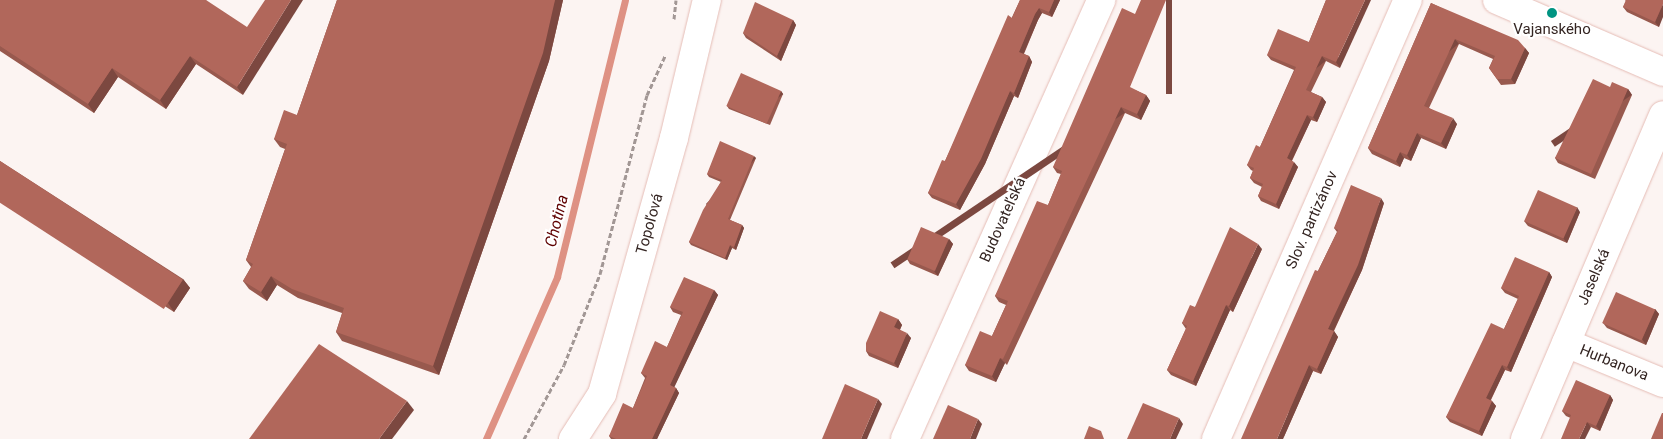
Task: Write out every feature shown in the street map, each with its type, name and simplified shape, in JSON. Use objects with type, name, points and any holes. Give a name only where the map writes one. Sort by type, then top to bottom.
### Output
[{"type":"street","name":"Topoľová","points":[[573,439],[602,394],[674,138],[706,0]]},
{"type":"street","name":"Budovateľská","points":[[905,439],[1101,0]]},
{"type":"street","name":"Slov. partizánov","points":[[1216,439],[1408,0]]},
{"type":"street","points":[[1497,0],[1663,72]]},
{"type":"street","name":"Jaselská","points":[[1525,439],[1663,115]]},
{"type":"street","name":"Hurbanova","points":[[1566,343],[1663,383]]},
{"type":"path","points":[[674,25],[676,0]]},
{"type":"path","points":[[524,439],[564,365],[600,274],[647,95],[668,50]]},
{"type":"building","points":[[0,0],[206,0],[247,27],[265,0],[291,0],[237,87],[190,56],[160,100],[112,68],[88,104],[0,46]]},
{"type":"building","points":[[337,0],[555,0],[543,53],[433,366],[336,332],[344,308],[292,289],[271,276],[261,292],[243,281],[253,264],[246,260],[287,144],[274,139],[284,110],[297,115]]},
{"type":"building","points":[[1020,0],[1054,0],[1049,12],[1039,8],[1035,14],[1019,52],[1029,56],[1014,93],[1010,91],[981,159],[956,204],[928,193],[942,160],[945,161],[1008,15],[1012,18]]},
{"type":"building","points":[[1141,0],[1166,0],[1130,87],[1146,95],[1137,114],[1121,107],[1003,359],[1000,358],[992,376],[965,365],[980,331],[992,336],[1008,301],[995,296],[1037,201],[1048,205],[1062,171],[1053,167],[1122,8],[1135,14]]},
{"type":"building","points":[[1326,0],[1365,0],[1336,62],[1322,56],[1306,90],[1322,97],[1313,117],[1307,115],[1287,158],[1294,162],[1276,204],[1258,196],[1263,184],[1250,178],[1254,168],[1247,165],[1256,145],[1260,147],[1296,67],[1267,55],[1278,29],[1309,42]]},
{"type":"building","points":[[1626,0],[1663,0],[1663,4],[1655,22],[1623,7]]},
{"type":"building","points":[[755,2],[793,20],[777,56],[743,33]]},
{"type":"building","points":[[1431,3],[1518,40],[1525,48],[1511,79],[1497,79],[1489,68],[1495,56],[1455,39],[1424,106],[1453,118],[1441,143],[1417,133],[1407,155],[1400,152],[1396,161],[1368,148]]},
{"type":"building","points":[[741,73],[781,91],[767,124],[726,106]]},
{"type":"building","points":[[1593,79],[1610,87],[1612,82],[1628,89],[1591,174],[1555,158]]},
{"type":"building","points":[[720,141],[754,156],[728,219],[742,225],[734,247],[730,245],[725,258],[689,242],[703,210],[722,180],[707,174]]},
{"type":"building","points":[[0,161],[183,280],[164,309],[0,203]]},
{"type":"building","points":[[1351,185],[1381,198],[1358,265],[1328,329],[1334,331],[1317,369],[1309,365],[1277,439],[1241,439],[1315,270],[1318,271],[1338,230],[1334,228]]},
{"type":"building","points":[[1538,190],[1577,207],[1563,239],[1524,221]]},
{"type":"building","points":[[921,227],[949,239],[935,271],[907,259]]},
{"type":"building","points":[[1230,227],[1258,244],[1229,306],[1226,305],[1193,381],[1167,370],[1187,326],[1182,323],[1190,305],[1195,307]]},
{"type":"building","points":[[1515,257],[1549,272],[1507,367],[1502,365],[1486,398],[1492,401],[1479,431],[1446,417],[1491,323],[1504,329],[1519,296],[1501,288]]},
{"type":"building","points":[[684,277],[714,290],[670,385],[676,388],[652,439],[616,439],[609,436],[623,403],[633,408],[647,376],[641,373],[655,341],[667,347],[683,312],[670,307]]},
{"type":"building","points":[[1616,292],[1655,309],[1641,341],[1602,323]]},
{"type":"building","points":[[880,311],[898,319],[894,327],[907,333],[894,363],[866,351],[866,343]]},
{"type":"building","points":[[319,344],[407,401],[379,439],[249,439]]},
{"type":"building","points":[[1576,380],[1610,395],[1596,426],[1587,422],[1579,439],[1561,439],[1571,415],[1562,411]]},
{"type":"building","points":[[845,384],[878,399],[861,439],[822,439]]},
{"type":"building","points":[[1143,403],[1179,418],[1170,439],[1127,439]]},
{"type":"building","points":[[948,405],[978,419],[970,439],[933,439]]},
{"type":"building","points":[[1662,413],[1663,439],[1651,439]]},
{"type":"building","points":[[1089,426],[1101,431],[1104,439],[1084,439]]},
{"type":"waterway","name":"Chotina","points":[[486,439],[557,277],[625,0]]},
{"type":"place","name":"Vajanského","points":[[1552,13]]}]
